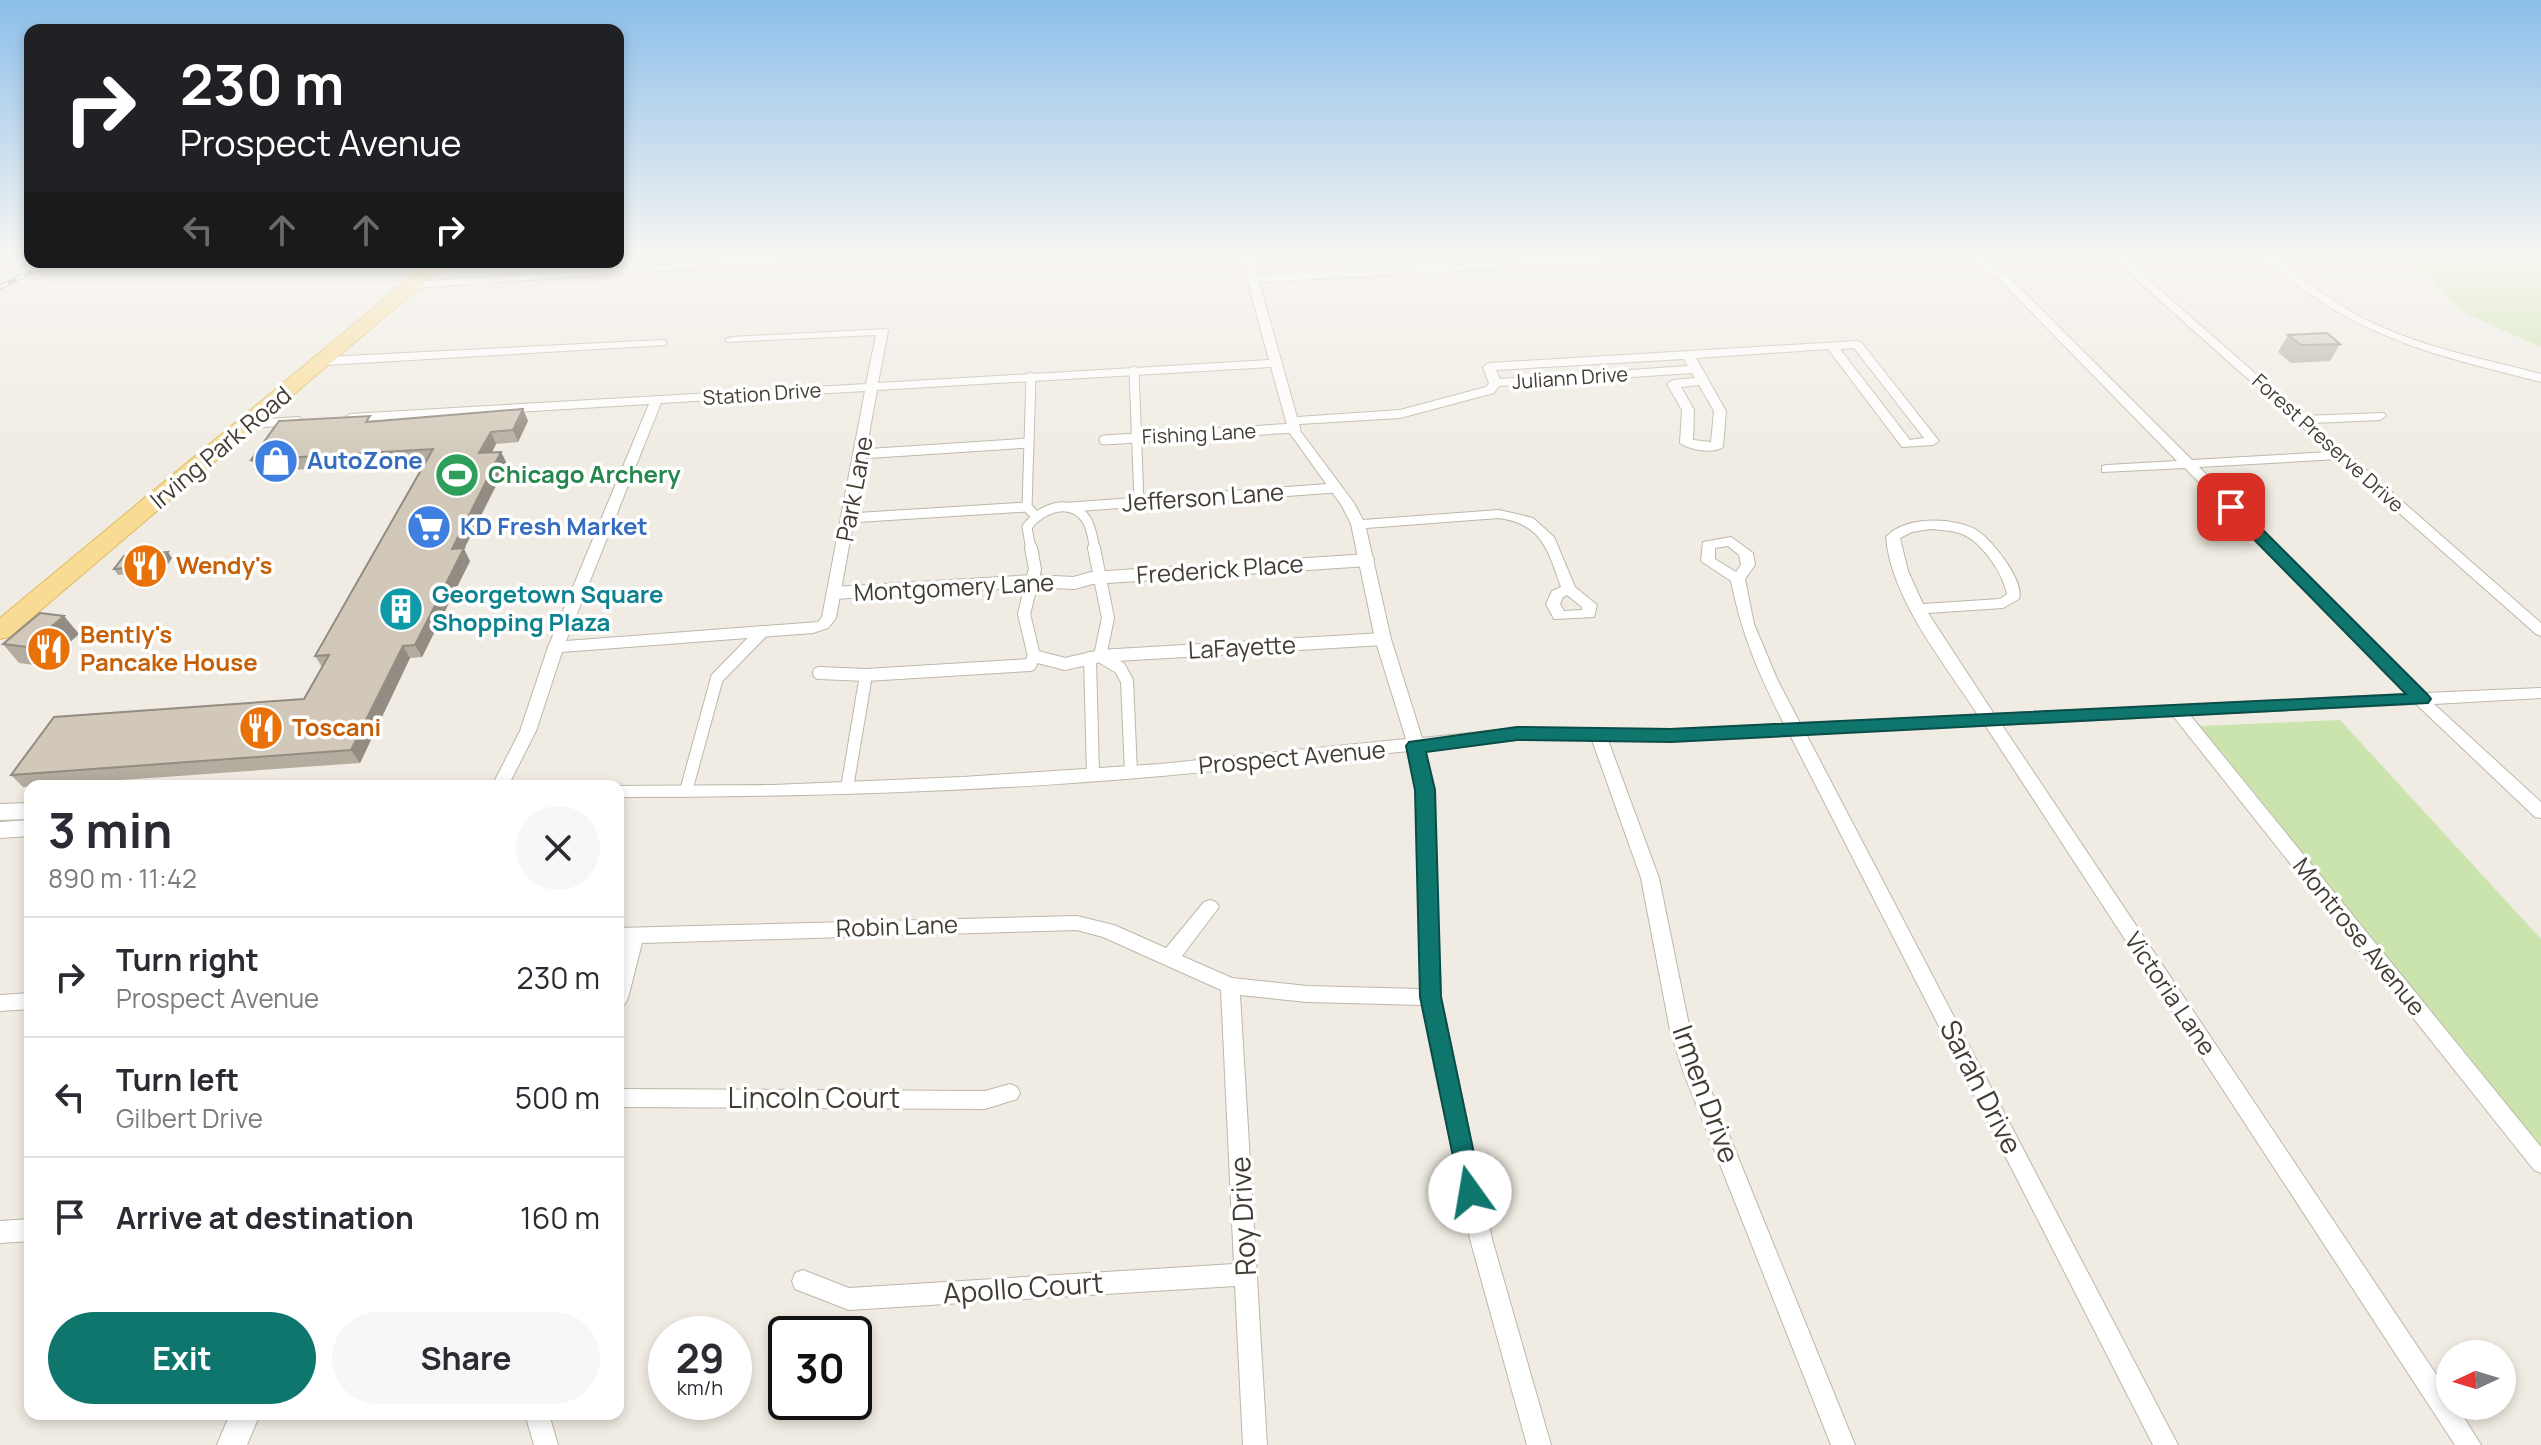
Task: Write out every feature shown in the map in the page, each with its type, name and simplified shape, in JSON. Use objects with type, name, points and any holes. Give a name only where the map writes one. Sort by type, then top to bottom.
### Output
[{"type":"main road","name":"Irving Park Road","points":[[0,631],[368,323]]},
{"type":"street","points":[[1264,323],[1293,424],[1358,524],[1383,639],[1416,746],[1425,790],[1431,997],[1481,1239],[1539,1445]]},
{"type":"street","points":[[2049,323],[2422,699],[2541,812]]},
{"type":"street","name":"Forest Preserve Drive","points":[[2192,323],[2541,631]]},
{"type":"street","points":[[2366,323],[2404,340],[2541,378]]},
{"type":"street","name":"Park Lane","points":[[731,340],[882,331],[829,618],[823,625],[762,632]]},
{"type":"street","points":[[325,361],[662,343]]},
{"type":"street","points":[[1495,383],[1489,367],[1831,345],[1857,344],[1933,441],[1907,444],[1831,345]]},
{"type":"street","points":[[1688,355],[1720,411],[1717,447],[1686,443],[1688,410],[1673,384],[1702,381]]},
{"type":"street","name":"Station Drive","points":[[332,419],[1275,363]]},
{"type":"street","name":"Juliann Drive","points":[[1293,424],[1400,414],[1490,390],[1495,383],[1695,369]]},
{"type":"street","points":[[1134,371],[1139,502]]},
{"type":"street","points":[[819,673],[866,675],[1030,665],[1034,656],[1024,614],[1035,569],[1027,527],[1031,511],[1031,377]]},
{"type":"street","points":[[503,780],[528,731],[556,647],[656,401]]},
{"type":"street","points":[[2302,420],[2380,416]]},
{"type":"street","points":[[249,424],[316,420]]},
{"type":"street","name":"Fishing Lane","points":[[1104,440],[1293,424]]},
{"type":"street","points":[[861,454],[1029,443]]},
{"type":"street","points":[[2107,469],[2341,455]]},
{"type":"street","name":"Jefferson Lane","points":[[849,518],[1031,511],[1335,488]]},
{"type":"street","points":[[1034,656],[1065,664],[1095,657],[1106,644],[1108,614],[1096,558],[1095,537],[1086,518],[1071,507]]},
{"type":"street","points":[[1358,524],[1499,514],[1519,516],[1544,530],[1569,589]]},
{"type":"street","name":"Victoria Lane","points":[[1919,609],[2003,603],[2014,596],[2013,583],[1979,538],[1968,531],[1942,526],[1910,528],[1895,534],[1892,541],[1919,609],[1989,721],[2469,1445]]},
{"type":"street","name":"Frederick Place","points":[[1074,583],[1102,578],[1368,560]]},
{"type":"street","name":"Sarah Drive","points":[[1738,579],[1747,624],[1769,679],[2166,1445]]},
{"type":"street","name":"Montgomery Lane","points":[[834,593],[1033,581],[1074,583]]},
{"type":"street","points":[[556,647],[762,632]]},
{"type":"street","points":[[686,791],[717,678],[762,632]]},
{"type":"street","name":"LaFayette","points":[[1095,657],[1383,639]]},
{"type":"street","points":[[1095,657],[1120,668],[1127,681],[1131,772]]},
{"type":"street","points":[[1093,774],[1095,657]]},
{"type":"street","points":[[847,788],[866,675]]},
{"type":"street","name":"Prospect Avenue","points":[[624,791],[847,788],[1131,772],[1517,734],[1659,736],[2541,693]]},
{"type":"street","name":"Montrose Avenue","points":[[2178,711],[2541,1163]]},
{"type":"street","name":"Irmen Drive","points":[[1598,734],[1650,878],[1680,1030],[1693,1071],[1843,1445]]},
{"type":"street","points":[[0,812],[24,811]]},
{"type":"street","points":[[0,830],[24,828]]},
{"type":"street","points":[[1169,958],[1210,907]]},
{"type":"street","name":"Robin Lane","points":[[627,936],[1077,923],[1107,930],[1230,986],[1307,994],[1431,997]]},
{"type":"street","points":[[624,957],[627,936]]},
{"type":"street","name":"Roy Drive","points":[[1230,986],[1255,1445]]},
{"type":"street","points":[[0,1003],[24,1001]]},
{"type":"street","name":"Lincoln Court","points":[[624,1098],[985,1100],[1010,1093]]},
{"type":"street","points":[[0,1232],[24,1230]]},
{"type":"street","name":"Apollo Court","points":[[803,1281],[849,1299],[1246,1274]]},
{"type":"street","points":[[232,1445],[242,1420]]},
{"type":"street","points":[[539,1420],[546,1445]]},
{"type":"green space","points":[[2488,323],[2541,323],[2541,347]]},
{"type":"green space","points":[[2340,720],[2541,939],[2541,1147],[2200,726]]},
{"type":"building","points":[[2327,333],[2340,344],[2301,345],[2288,335]]},
{"type":"building","name":"Georgetown Square Shopping Plaza","points":[[523,409],[513,430],[491,432],[479,453],[501,452],[452,549],[464,548],[415,645],[403,646],[351,750],[11,775],[54,717],[304,699],[329,655],[315,656],[433,449],[251,460],[279,421],[370,416],[366,422]]},
{"type":"building","points":[[168,552],[158,565],[114,569],[124,556]]},
{"type":"building","points":[[40,613],[64,616],[27,647],[3,644]]},
{"type":"place","name":"AutoZone","points":[[276,461]]},
{"type":"place","name":"Chicago Archery","points":[[457,475]]},
{"type":"place","name":"KD Fresh Market","points":[[429,527]]},
{"type":"place","name":"Wendy's","points":[[145,566]]},
{"type":"place","name":"Georgetown Square Shopping Plaza","points":[[401,609]]},
{"type":"place","name":"Bently's Pancake House","points":[[49,649]]},
{"type":"place","name":"Toscani","points":[[261,728]]},
{"type":"route","points":[[1470,1192],[1431,997],[1425,790],[1416,746],[1555,732],[1647,736],[2422,699],[2231,507]]}]
